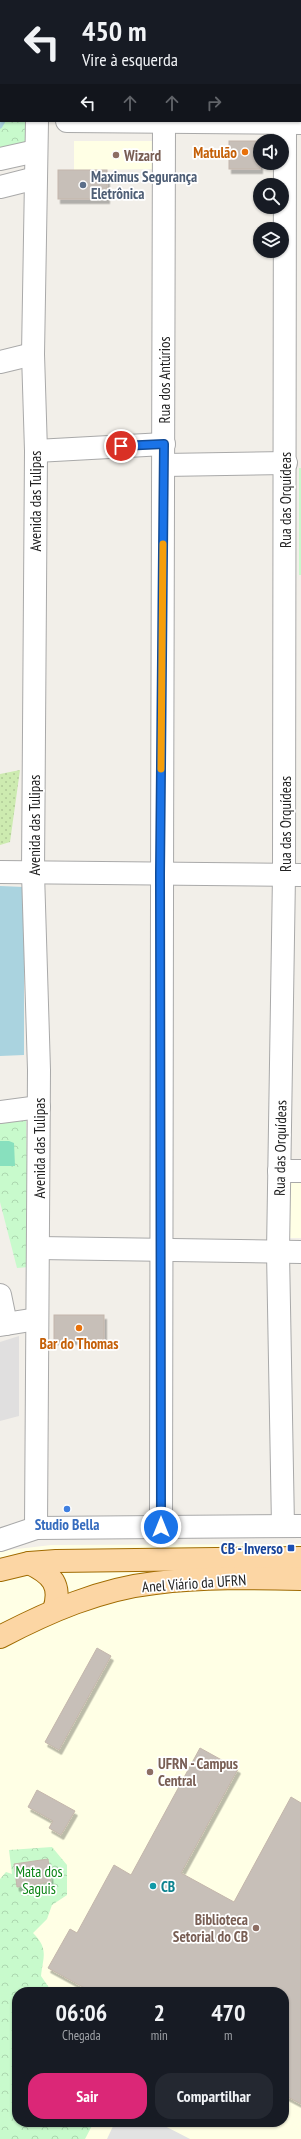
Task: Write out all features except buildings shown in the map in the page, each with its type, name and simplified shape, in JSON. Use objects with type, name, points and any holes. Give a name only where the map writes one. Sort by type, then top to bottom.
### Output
[{"type":"main road","name":"Anel Viário da UFRN","points":[[0,1570],[29,1563],[56,1561],[301,1558]]},
{"type":"main road","points":[[29,1563],[48,1574],[54,1581],[58,1594],[54,1610]]},
{"type":"main road","name":"Anel Viário da UFRN","points":[[0,1637],[54,1610],[111,1592],[154,1583],[231,1578],[301,1578]]},
{"type":"street","name":"Avenida das Tulipas","points":[[36,1528],[39,1107],[33,873],[36,451],[33,354],[37,122]]},
{"type":"street","points":[[164,122],[293,123]]},
{"type":"street","name":"Rua dos Antúrios","points":[[161,1527],[160,874],[164,455],[164,122]]},
{"type":"street","name":"Rua das Orquídeas","points":[[292,1526],[278,1252],[279,1171],[293,875],[286,463],[293,123]]},
{"type":"street","points":[[0,159],[36,151]]},
{"type":"street","points":[[0,187],[36,178]]},
{"type":"street","points":[[0,362],[33,354]]},
{"type":"street","points":[[36,451],[164,455],[286,463]]},
{"type":"street","points":[[0,872],[293,875]]},
{"type":"street","points":[[0,1112],[39,1107]]},
{"type":"street","points":[[279,1171],[301,1171]]},
{"type":"street","points":[[39,1248],[301,1252]]},
{"type":"street","points":[[0,1295],[3,1324],[38,1319]]},
{"type":"street","points":[[0,1540],[36,1528],[292,1526]]},
{"type":"shaded area","name":"Wizard","points":[[74,141],[158,141],[158,169],[74,170]]},
{"type":"shaded area","points":[[289,1179],[301,1179],[301,1238],[289,1238]]},
{"type":"shaded area","points":[[19,1336],[19,1416],[0,1421],[0,1342]]},
{"type":"shaded area","name":"UFRN - Campus Central","points":[[301,1544],[301,2139],[0,2139],[0,1551],[51,1545]]},
{"type":"shaded area","points":[[113,2127],[167,2127],[190,2139],[107,2139]]},
{"type":"green space","points":[[0,122],[27,122],[26,149],[0,154]]},
{"type":"green space","points":[[299,468],[301,468],[301,575],[299,575]]},
{"type":"green space","points":[[20,770],[10,842],[0,845],[0,774]]},
{"type":"green space","points":[[26,1115],[29,1267],[17,1268],[0,1202],[0,1120]]},
{"type":"green space","points":[[0,1141],[9,1141],[14,1143],[15,1166],[0,1166]]},
{"type":"green space","name":"Mata dos Saguis","points":[[52,1847],[67,1865],[67,1895],[52,1905],[47,1919],[33,1933],[43,1949],[44,1958],[41,1976],[49,1987],[12,1987],[12,2127],[91,2127],[85,2139],[0,2139],[0,1879],[6,1872],[12,1874],[9,1850]]},
{"type":"water","points":[[0,886],[24,887],[24,1055],[0,1056]]},
{"type":"waterway","points":[[0,126],[2,122]]},
{"type":"slow traffic","points":[[161,769],[163,544]]},
{"type":"place","name":"Matulão","points":[[245,152]]},
{"type":"place","name":"Wizard","points":[[116,155]]},
{"type":"place","name":"Maximus Segurança Eletrônica","points":[[83,185]]},
{"type":"place","name":"Bar do Thomas","points":[[79,1328]]},
{"type":"place","name":"Studio Bella","points":[[67,1509]]},
{"type":"place","name":"CB - Inverso","points":[[291,1548]]},
{"type":"place","name":"UFRN - Campus Central","points":[[150,1772]]},
{"type":"place","name":"CB","points":[[153,1886]]},
{"type":"place","name":"Biblioteca Setorial do CB","points":[[256,1928]]},
{"type":"route","points":[[121,446],[164,444],[160,874],[161,1527]]}]
